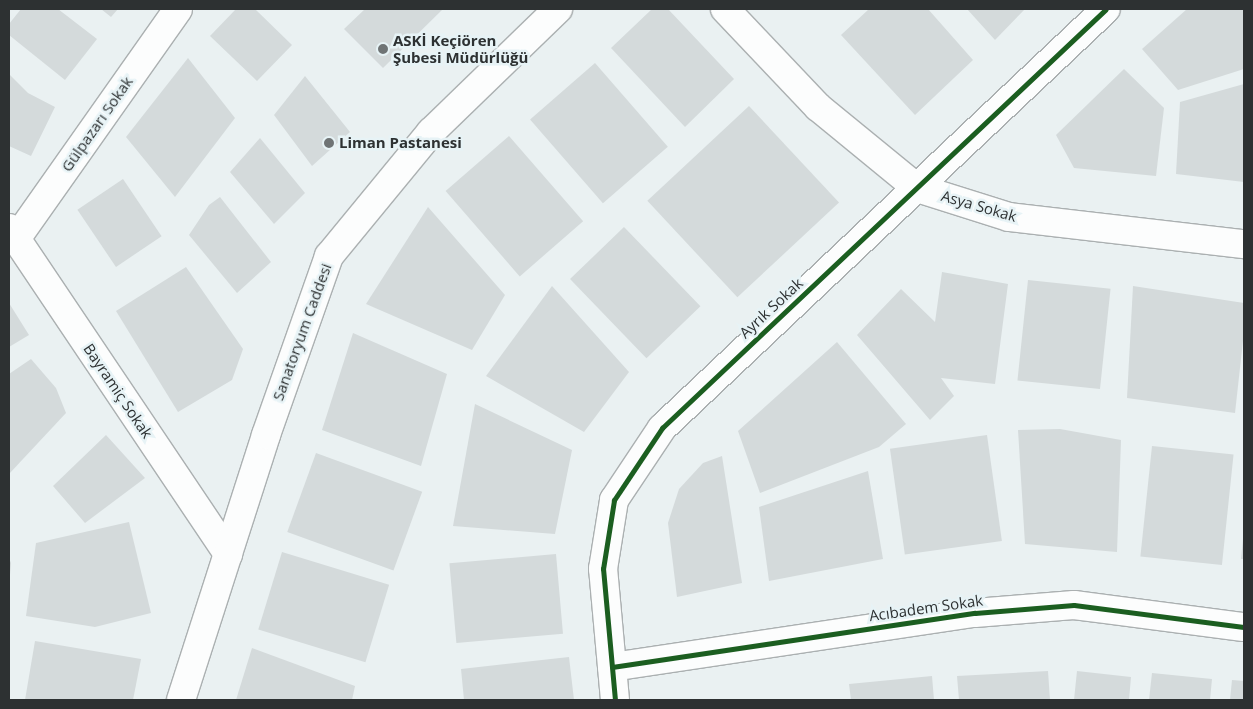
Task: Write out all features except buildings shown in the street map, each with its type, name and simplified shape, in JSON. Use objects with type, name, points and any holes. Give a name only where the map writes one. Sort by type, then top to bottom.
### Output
[{"type":"street","name":"Gülpazarı Sokak","points":[[12,234],[178,9]]},
{"type":"street","name":"Sanatoryum Caddesi","points":[[181,700],[266,436],[329,256],[431,132],[558,9]]},
{"type":"street","name":"Asya Sokak","points":[[726,9],[818,107],[917,188],[1009,217],[1244,244]]},
{"type":"street","name":"Ayrık Sokak","points":[[615,700],[603,569],[614,500],[662,428],[1106,9]]},
{"type":"street","name":"Bayramiç Sokak","points":[[12,234],[228,554]]},
{"type":"street","name":"Acıbadem Sokak","points":[[612,666],[975,613],[1074,605],[1244,627]]},
{"type":"cycle path","points":[[615,700],[603,569],[614,500],[662,428],[1106,9]]},
{"type":"cycle path","points":[[612,667],[975,613],[1074,605],[1244,627]]},
{"type":"place","name":"ASKİ Keçiören Şubesi Müdürlüğü","points":[[383,49]]},
{"type":"place","name":"Liman Pastanesi","points":[[329,143]]}]
